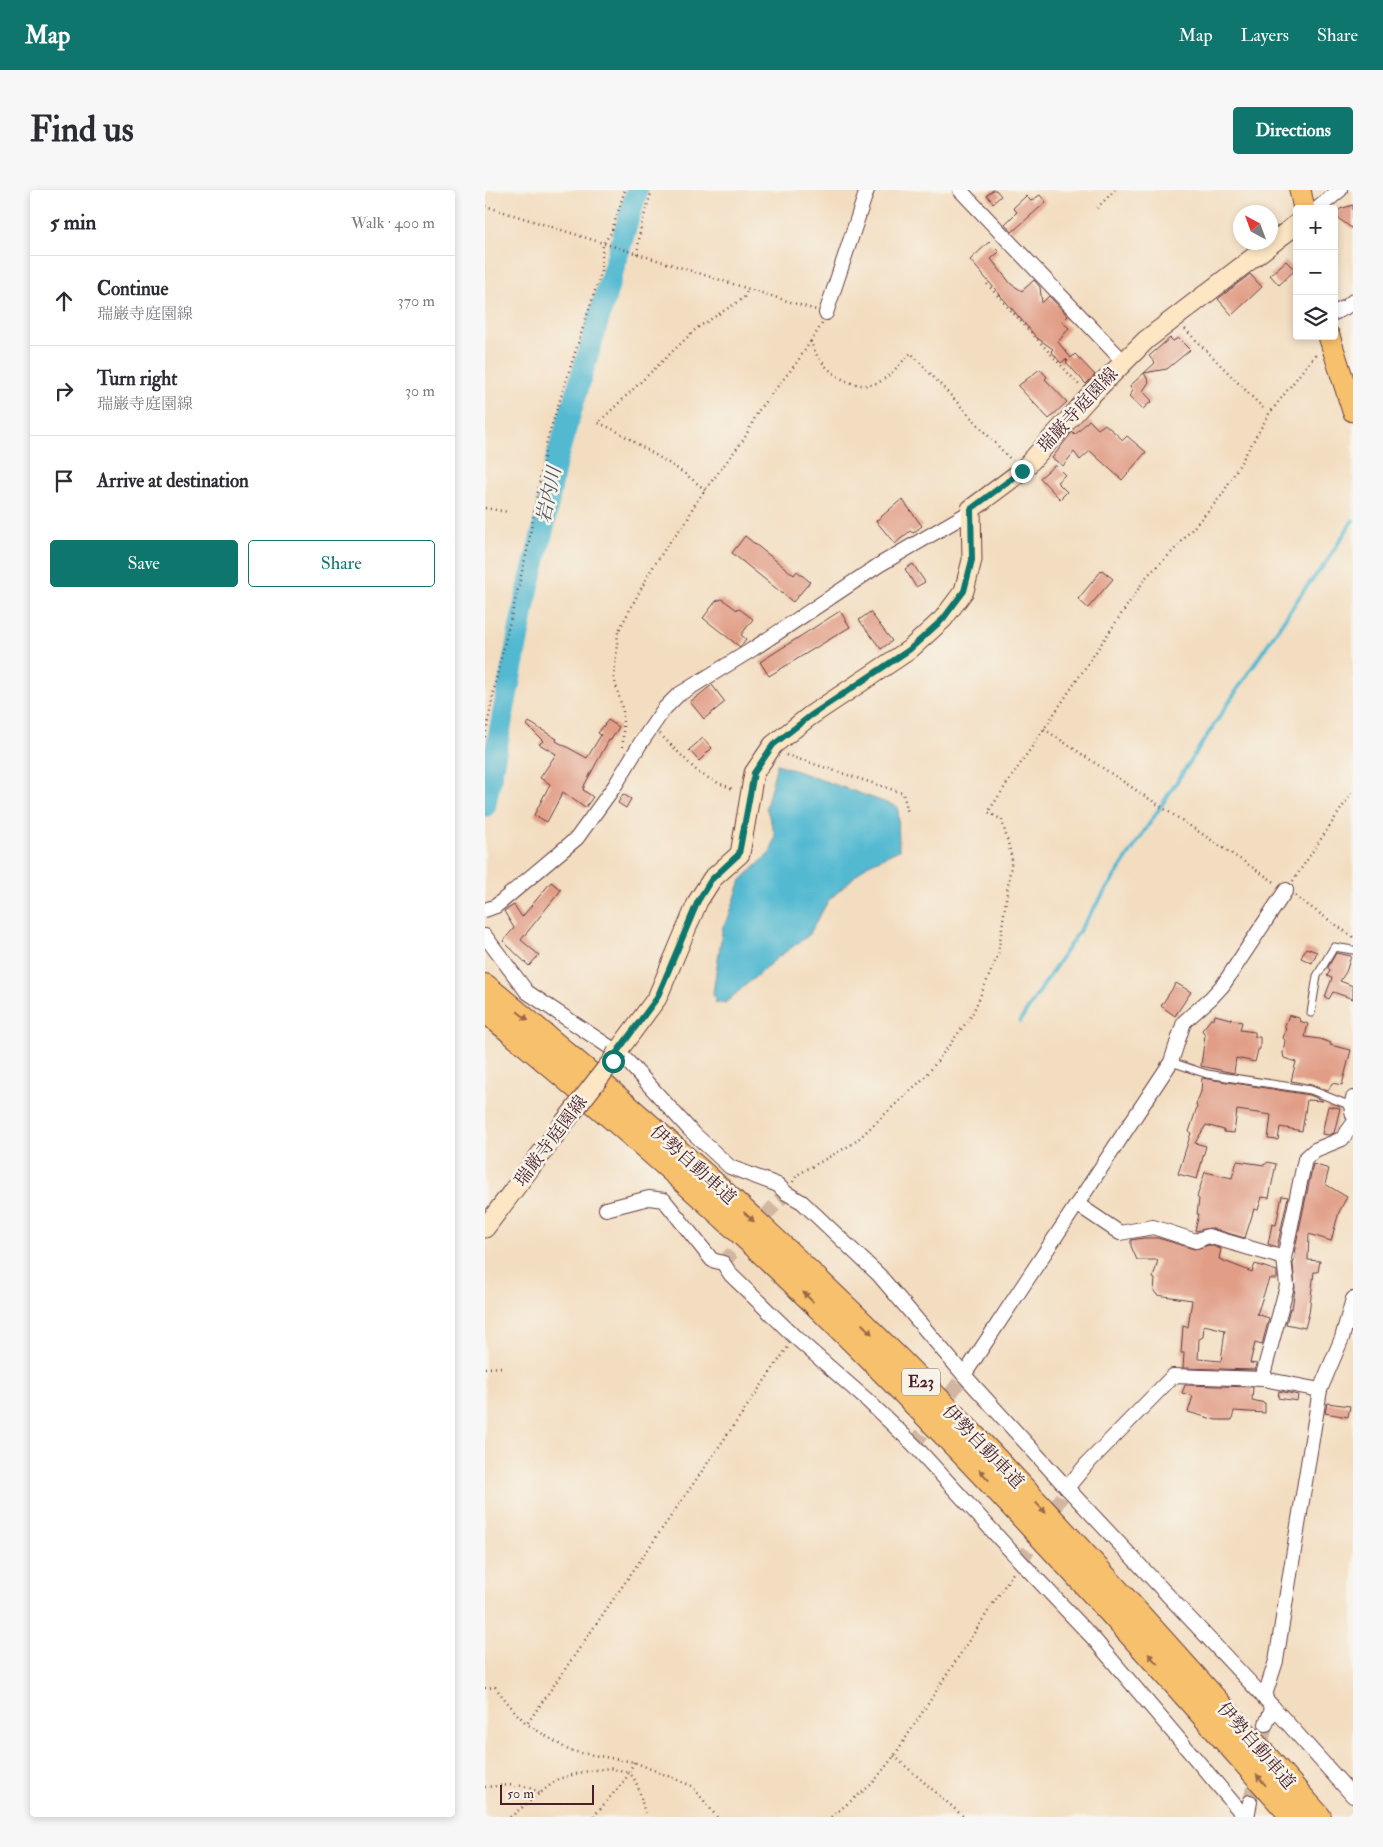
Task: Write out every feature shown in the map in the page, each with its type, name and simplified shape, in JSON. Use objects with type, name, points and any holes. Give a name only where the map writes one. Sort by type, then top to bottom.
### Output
[{"type":"highway","name":"伊勢自動車道","points":[[485,986],[546,1036],[718,1187],[806,1269],[900,1361],[984,1447],[1122,1595],[1319,1817]]},
{"type":"highway","name":"伊勢自動車道","points":[[485,1010],[622,1126],[705,1200],[793,1282],[900,1388],[1108,1608],[1293,1817]]},
{"type":"main road","points":[[1300,190],[1303,205]]},
{"type":"main road","name":"瑞巌寺庭園線","points":[[971,509],[1022,471],[1123,361],[1174,317],[1293,227]]},
{"type":"main road","points":[[1330,340],[1353,411]]},
{"type":"main road","points":[[617,1052],[657,998],[698,901],[711,880],[739,854],[754,773],[773,745],[810,716],[909,650],[943,619],[964,591],[972,560],[971,509]]},
{"type":"main road","name":"瑞厳寺庭園線","points":[[485,1228],[613,1061],[617,1052]]},
{"type":"street","points":[[826,313],[867,190]]},
{"type":"street","points":[[960,190],[1123,361]]},
{"type":"street","points":[[1322,205],[1340,190]]},
{"type":"street","points":[[1338,311],[1346,308],[1353,301]]},
{"type":"street","points":[[485,910],[496,906],[577,838],[664,709],[678,695],[753,649],[879,565],[965,515],[971,509]]},
{"type":"street","points":[[964,1375],[1171,1062],[1184,1022],[1223,985],[1287,890]]},
{"type":"street","points":[[485,936],[527,992],[617,1052],[690,1130],[731,1167],[778,1185],[786,1193],[802,1202],[879,1274],[964,1375],[1067,1488],[1269,1702],[1353,1796]]},
{"type":"street","points":[[1264,1379],[1264,1371],[1287,1286],[1285,1258],[1305,1159],[1315,1150],[1343,1139],[1353,1124]]},
{"type":"street","points":[[606,1209],[649,1198],[664,1200],[712,1260],[723,1263],[731,1274],[795,1337],[868,1401],[914,1445],[1093,1638],[1246,1817]]},
{"type":"street","points":[[1077,1204],[1120,1233],[1153,1227],[1196,1241],[1208,1236],[1285,1258]]},
{"type":"street","points":[[1266,1724],[1320,1390],[1342,1338],[1353,1299]]},
{"type":"street","points":[[1067,1488],[1086,1465],[1173,1376],[1264,1379],[1320,1390]]},
{"type":"street","points":[[1246,1817],[1250,1802]]},
{"type":"lane","points":[[1311,1014],[1317,976],[1334,947],[1353,950]]},
{"type":"lane","points":[[1171,1062],[1207,1074],[1311,1090],[1352,1106]]},
{"type":"path","points":[[485,737],[497,675],[527,551],[547,440],[601,272],[603,244],[611,233],[625,190]]},
{"type":"path","points":[[637,254],[641,226],[652,190]]},
{"type":"path","points":[[1097,208],[1115,190]]},
{"type":"path","points":[[485,206],[826,313],[795,365],[760,408],[744,439],[705,490],[687,521],[671,540],[651,570],[619,632],[614,678],[624,724],[623,772]]},
{"type":"path","points":[[987,284],[1090,396]]},
{"type":"path","points":[[705,490],[691,478],[658,456],[615,429],[598,422],[697,328],[744,298],[748,289]]},
{"type":"path","points":[[1174,317],[1263,408]]},
{"type":"path","points":[[786,1193],[797,1175],[854,1143],[926,1076],[972,1015],[998,955],[1012,858],[1002,820],[988,812],[1147,576],[1173,551],[1222,496],[1269,414],[1327,340]]},
{"type":"path","points":[[811,341],[813,351],[828,370],[855,385],[871,385],[881,381],[911,353],[1022,471]]},
{"type":"path","points":[[485,508],[508,512]]},
{"type":"path","points":[[652,726],[699,773],[733,789]]},
{"type":"path","points":[[1043,729],[1287,890],[1353,937]]},
{"type":"path","points":[[773,745],[778,752],[903,793],[907,812]]},
{"type":"path","points":[[1287,890],[1353,792]]},
{"type":"path","points":[[527,1724],[795,1337]]},
{"type":"path","points":[[485,1368],[503,1367]]},
{"type":"path","points":[[831,1817],[872,1784],[894,1756],[1021,1562]]},
{"type":"path","points":[[485,1688],[495,1686],[527,1724],[570,1751],[634,1762],[692,1786],[717,1817]]},
{"type":"path","points":[[894,1756],[964,1817]]},
{"type":"path","points":[[593,1817],[625,1780],[634,1762]]},
{"type":"path","points":[[510,1817],[558,1780],[583,1772],[609,1768],[629,1772],[635,1779],[647,1817]]},
{"type":"path","points":[[485,1787],[520,1785],[533,1788],[540,1794]]},
{"type":"water","points":[[777,764],[898,807],[899,850],[867,865],[828,901],[809,935],[777,958],[725,1003],[716,1003],[713,993],[723,926],[728,919],[741,880],[770,853],[773,844],[775,835],[766,807]]},
{"type":"building","points":[[996,190],[1001,196],[993,203],[987,195]]},
{"type":"building","points":[[1040,195],[1046,202],[1012,232],[1005,224],[1017,212],[1013,208],[1026,196],[1031,201]]},
{"type":"building","points":[[1353,205],[1353,229],[1338,218],[1340,209]]},
{"type":"building","points":[[989,242],[999,252],[991,259],[1011,284],[1022,291],[1034,280],[1040,287],[1042,303],[1049,296],[1068,316],[1062,322],[1069,328],[1058,342],[1071,358],[1075,354],[1095,375],[1086,384],[1066,362],[1068,361],[1066,359],[1061,363],[1051,351],[1053,349],[1037,338],[970,260]]},
{"type":"building","points":[[1286,261],[1293,268],[1293,272],[1279,285],[1270,275]]},
{"type":"building","points":[[1250,274],[1262,287],[1232,315],[1218,299]]},
{"type":"building","points":[[1170,338],[1173,341],[1178,338],[1190,350],[1167,369],[1144,373],[1155,363],[1149,356]]},
{"type":"building","points":[[1040,369],[1047,377],[1045,379],[1067,402],[1049,419],[1018,386]]},
{"type":"building","points":[[1144,373],[1149,382],[1143,391],[1152,401],[1143,409],[1129,396],[1133,391],[1130,386]]},
{"type":"building","points":[[1089,420],[1098,429],[1105,424],[1123,440],[1127,436],[1146,452],[1122,480],[1090,451],[1080,460],[1074,452],[1063,466],[1052,458],[1072,432],[1075,435]]},
{"type":"building","points":[[1055,465],[1065,475],[1057,482],[1067,492],[1060,499],[1040,478]]},
{"type":"building","points":[[902,499],[922,526],[913,533],[910,531],[895,544],[876,521]]},
{"type":"building","points":[[745,536],[794,575],[797,571],[810,582],[793,602],[732,553]]},
{"type":"building","points":[[913,564],[925,582],[916,587],[905,569]]},
{"type":"building","points":[[1102,570],[1113,579],[1088,608],[1078,599]]},
{"type":"building","points":[[722,599],[753,619],[741,635],[746,639],[740,647],[703,618],[716,601]]},
{"type":"building","points":[[840,611],[850,627],[769,676],[760,662]]},
{"type":"building","points":[[870,612],[892,641],[881,649],[859,620]]},
{"type":"building","points":[[712,685],[725,702],[704,719],[690,702]]},
{"type":"building","points":[[608,720],[619,727],[611,740],[609,740],[585,784],[583,790],[593,797],[585,808],[563,792],[547,822],[534,815],[550,784],[540,778],[556,754],[539,744],[543,741],[527,725],[529,722],[557,739],[556,741],[587,758],[601,735],[598,733]]},
{"type":"building","points":[[703,738],[712,748],[699,761],[689,750]]},
{"type":"building","points":[[623,794],[631,799],[626,808],[618,803]]},
{"type":"building","points":[[551,882],[561,890],[521,940],[539,955],[529,966],[503,941],[514,928],[504,911],[514,905],[522,917]]},
{"type":"building","points":[[1306,948],[1317,952],[1312,963],[1301,958]]},
{"type":"building","points":[[1336,953],[1351,956],[1346,972],[1340,981],[1353,986],[1353,999],[1333,992],[1329,999],[1325,997],[1332,978],[1327,976],[1330,971],[1328,967]]},
{"type":"building","points":[[1176,983],[1191,992],[1175,1016],[1161,1006]]},
{"type":"building","points":[[1215,1015],[1242,1022],[1240,1030],[1255,1032],[1255,1037],[1260,1037],[1260,1049],[1258,1050],[1255,1062],[1236,1058],[1234,1073],[1201,1066],[1205,1035],[1202,1030],[1211,1019],[1214,1019]]},
{"type":"building","points":[[1289,1015],[1299,1018],[1300,1021],[1308,1024],[1305,1037],[1320,1039],[1331,1043],[1330,1045],[1351,1050],[1342,1085],[1332,1083],[1328,1091],[1312,1085],[1291,1081],[1296,1062],[1284,1058],[1283,1053],[1285,1040],[1283,1038],[1286,1028],[1284,1028]]},
{"type":"building","points":[[1202,1078],[1310,1095],[1323,1101],[1307,1100],[1302,1131],[1280,1127],[1278,1140],[1268,1139],[1271,1115],[1237,1110],[1234,1133],[1224,1132],[1224,1130],[1206,1125],[1195,1143],[1206,1146],[1197,1179],[1178,1174],[1191,1133],[1189,1132],[1201,1092]]},
{"type":"building","points":[[1328,1106],[1340,1108],[1334,1133],[1329,1135],[1322,1134]]},
{"type":"building","points":[[1237,1161],[1264,1165],[1268,1162],[1276,1164],[1269,1198],[1262,1197],[1258,1210],[1254,1209],[1245,1238],[1210,1228],[1195,1231],[1199,1214],[1197,1214],[1199,1199],[1197,1197],[1205,1172],[1232,1178]]},
{"type":"building","points":[[1313,1164],[1329,1169],[1325,1184],[1347,1197],[1339,1212],[1331,1241],[1309,1234],[1308,1260],[1320,1261],[1318,1272],[1314,1272],[1309,1313],[1305,1328],[1286,1324],[1290,1308],[1292,1309],[1295,1288],[1293,1264],[1296,1254],[1294,1253]]},
{"type":"building","points":[[1282,1196],[1288,1197],[1277,1247],[1268,1244],[1272,1224],[1276,1225]]},
{"type":"building","points":[[1158,1238],[1194,1249],[1209,1245],[1221,1249],[1219,1259],[1252,1272],[1255,1264],[1277,1271],[1277,1279],[1269,1279],[1257,1314],[1269,1318],[1262,1345],[1255,1343],[1250,1363],[1257,1364],[1255,1370],[1183,1368],[1184,1353],[1181,1353],[1183,1326],[1188,1327],[1192,1300],[1157,1295],[1154,1291],[1155,1279],[1153,1278],[1158,1260],[1137,1260],[1131,1246],[1131,1240]],"holes":[[[1204,1325],[1225,1330],[1221,1361],[1198,1359],[1199,1339],[1203,1337]]]},
{"type":"building","points":[[1185,1385],[1253,1387],[1252,1400],[1265,1403],[1265,1413],[1234,1411],[1232,1420],[1216,1420],[1188,1412],[1193,1396],[1182,1393]]},
{"type":"building","points":[[1279,1391],[1298,1395],[1297,1401],[1278,1398]]},
{"type":"building","points":[[1327,1403],[1350,1406],[1348,1417],[1325,1413]]},
{"type":"waterway","name":"岩内川","points":[[485,806],[525,602],[544,525],[556,461],[637,190]]},
{"type":"waterway","points":[[1020,1021],[1237,690],[1304,590],[1325,564],[1353,520]]},
{"type":"tunnel","points":[[723,1263],[786,1193]]},
{"type":"tunnel","points":[[914,1445],[964,1375]]},
{"type":"tunnel","points":[[1021,1562],[1067,1488]]},
{"type":"tunnel","points":[[1250,1802],[1266,1724]]},
{"type":"route","points":[[613,1061],[617,1052],[657,998],[698,901],[711,880],[739,854],[754,773],[773,745],[810,716],[909,650],[943,619],[964,591],[972,560],[971,509],[1022,471]]}]
